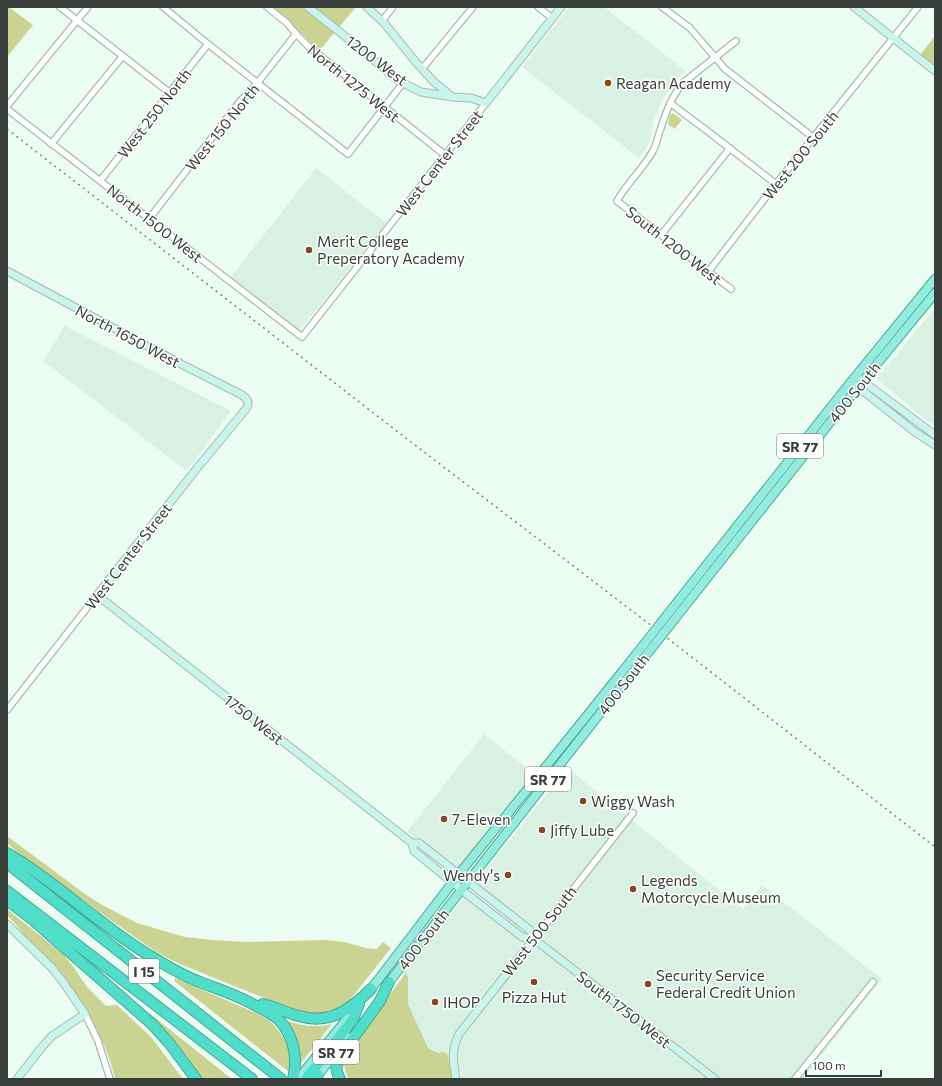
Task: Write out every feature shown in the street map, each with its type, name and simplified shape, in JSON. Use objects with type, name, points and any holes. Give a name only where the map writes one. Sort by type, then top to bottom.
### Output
[{"type":"highway","points":[[7,853],[37,872],[114,932],[148,955],[198,982],[251,1002],[274,1016],[281,1022],[292,1041],[299,1077]]},
{"type":"highway","name":"I 15","points":[[7,862],[281,1079]]},
{"type":"highway","name":"I 15","points":[[7,891],[252,1079]]},
{"type":"highway","points":[[7,900],[32,919],[152,1024],[170,1044],[196,1079]]},
{"type":"highway","points":[[340,1079],[336,1068],[338,1059],[380,1001],[389,982]]},
{"type":"highway","points":[[251,1002],[268,1005],[303,1017],[315,1019],[326,1018],[336,1015],[348,1008],[360,1000],[371,989]]},
{"type":"highway","points":[[299,1077],[352,1021],[360,1004]]},
{"type":"main road","name":"400 South","points":[[360,1004],[418,926],[505,817],[625,675],[674,620],[935,279]]},
{"type":"main road","name":"400 South","points":[[316,1078],[389,982],[469,881],[625,675],[666,615],[857,382],[935,292]]},
{"type":"street","points":[[60,7],[122,57],[170,93]]},
{"type":"street","points":[[7,106],[88,7]]},
{"type":"street","points":[[164,7],[208,44],[348,154],[403,83]]},
{"type":"street","name":"North 1275 West","points":[[267,7],[287,23],[309,47],[445,155]]},
{"type":"street","name":"1200 West","points":[[308,7],[399,81],[421,92],[453,97],[472,98],[486,103]]},
{"type":"street","name":"1200 West","points":[[367,7],[382,21],[434,82],[453,97]]},
{"type":"street","points":[[382,21],[393,7]]},
{"type":"street","points":[[422,69],[473,7]]},
{"type":"street","points":[[538,7],[552,18]]},
{"type":"street","name":"West Center Street","points":[[302,337],[561,7]]},
{"type":"street","points":[[662,7],[690,28],[714,58],[725,69],[814,138]]},
{"type":"street","points":[[854,7],[935,71]]},
{"type":"street","name":"West 200 South","points":[[708,272],[776,184],[918,7]]},
{"type":"street","name":"West 150 North","points":[[149,219],[241,100],[251,92],[296,34]]},
{"type":"street","points":[[736,41],[684,82],[670,103],[776,184]]},
{"type":"street","name":"West 250 North","points":[[100,181],[208,44]]},
{"type":"street","points":[[51,144],[122,57]]},
{"type":"street","name":"South 1200 West","points":[[670,103],[654,150],[621,193],[617,201],[731,290]]},
{"type":"street","name":"North 1500 West","points":[[7,110],[302,337]]},
{"type":"street","points":[[661,235],[730,148]]},
{"type":"street","name":"North 1650 West","points":[[7,271],[242,395],[248,401]]},
{"type":"street","points":[[857,382],[935,435]]},
{"type":"street","points":[[857,382],[915,432],[935,445]]},
{"type":"street","name":"West Center Street","points":[[7,710],[96,595],[246,409],[248,401]]},
{"type":"street","name":"1750 West","points":[[96,595],[412,843],[414,851],[462,890],[522,937],[534,939]]},
{"type":"street","name":"West 500 South","points":[[456,1079],[453,1053],[459,1034],[632,813]]},
{"type":"street","name":"1750 West","points":[[412,843],[419,843],[469,881],[530,930],[534,939]]},
{"type":"street","points":[[7,924],[52,968],[85,1014],[98,1041],[110,1079]]},
{"type":"street","name":"South 1750 West","points":[[534,939],[715,1079]]},
{"type":"street","points":[[795,1079],[873,982]]},
{"type":"street","points":[[17,1079],[52,1036],[85,1014]]},
{"type":"shaded area","name":"Reagan Academy","points":[[569,7],[604,7],[686,71],[678,78],[661,102],[654,121],[649,143],[639,158],[522,67]]},
{"type":"shaded area","name":"Merit College Preperatory Academy","points":[[316,168],[386,223],[300,330],[231,277]]},
{"type":"shaded area","points":[[935,308],[935,426],[914,411],[877,379]]},
{"type":"shaded area","points":[[65,326],[231,411],[187,471],[43,361]]},
{"type":"shaded area","points":[[484,734],[534,774],[462,866],[455,868],[407,832]]},
{"type":"shaded area","points":[[567,768],[743,909],[762,885],[882,979],[803,1079],[462,1079],[461,1073],[428,1048],[408,1004],[404,973]]},
{"type":"green space","points":[[7,7],[33,25],[7,57]]},
{"type":"green space","points":[[272,7],[356,7],[319,51],[289,21]]},
{"type":"green space","points":[[935,36],[935,66],[920,55]]},
{"type":"green space","points":[[673,113],[682,120],[675,129],[668,124],[670,115]]},
{"type":"green space","points":[[7,836],[102,905],[137,923],[185,937],[248,942],[325,940],[345,942],[365,948],[377,949],[383,942],[391,948],[349,1001],[339,1008],[329,1011],[329,1013],[307,1015],[185,966],[155,951],[15,850],[7,843]]},
{"type":"green space","points":[[7,909],[63,954],[87,987],[106,1006],[117,1005],[151,1037],[183,1079],[115,1079],[112,1066],[102,1040],[81,1001],[61,974],[7,915]]},
{"type":"green space","points":[[405,974],[408,976],[408,1004],[428,1048],[439,1054],[442,1051],[448,1055],[452,1079],[347,1079],[348,1077],[345,1067],[340,1066],[342,1061]]},
{"type":"green space","points":[[175,978],[269,1020],[287,1043],[289,1072],[174,981]]},
{"type":"green space","points":[[149,1013],[232,1079],[201,1079],[173,1041],[147,1016]]},
{"type":"green space","points":[[285,1020],[308,1026],[332,1024],[300,1064],[300,1052],[297,1040]]},
{"type":"railway","points":[[7,129],[398,432],[661,633],[935,847]]},
{"type":"place","name":"Reagan Academy","points":[[608,83]]},
{"type":"place","name":"Merit College Preperatory Academy","points":[[309,250]]},
{"type":"place","name":"Wiggy Wash","points":[[583,801]]},
{"type":"place","name":"7-Eleven","points":[[444,819]]},
{"type":"place","name":"Jiffy Lube","points":[[542,830]]},
{"type":"place","name":"Wendy's","points":[[508,875]]},
{"type":"place","name":"Legends Motorcycle Museum","points":[[633,889]]},
{"type":"place","name":"Pizza Hut","points":[[534,982]]},
{"type":"place","name":"Security Service Federal Credit Union","points":[[648,984]]},
{"type":"place","name":"IHOP","points":[[435,1002]]}]
